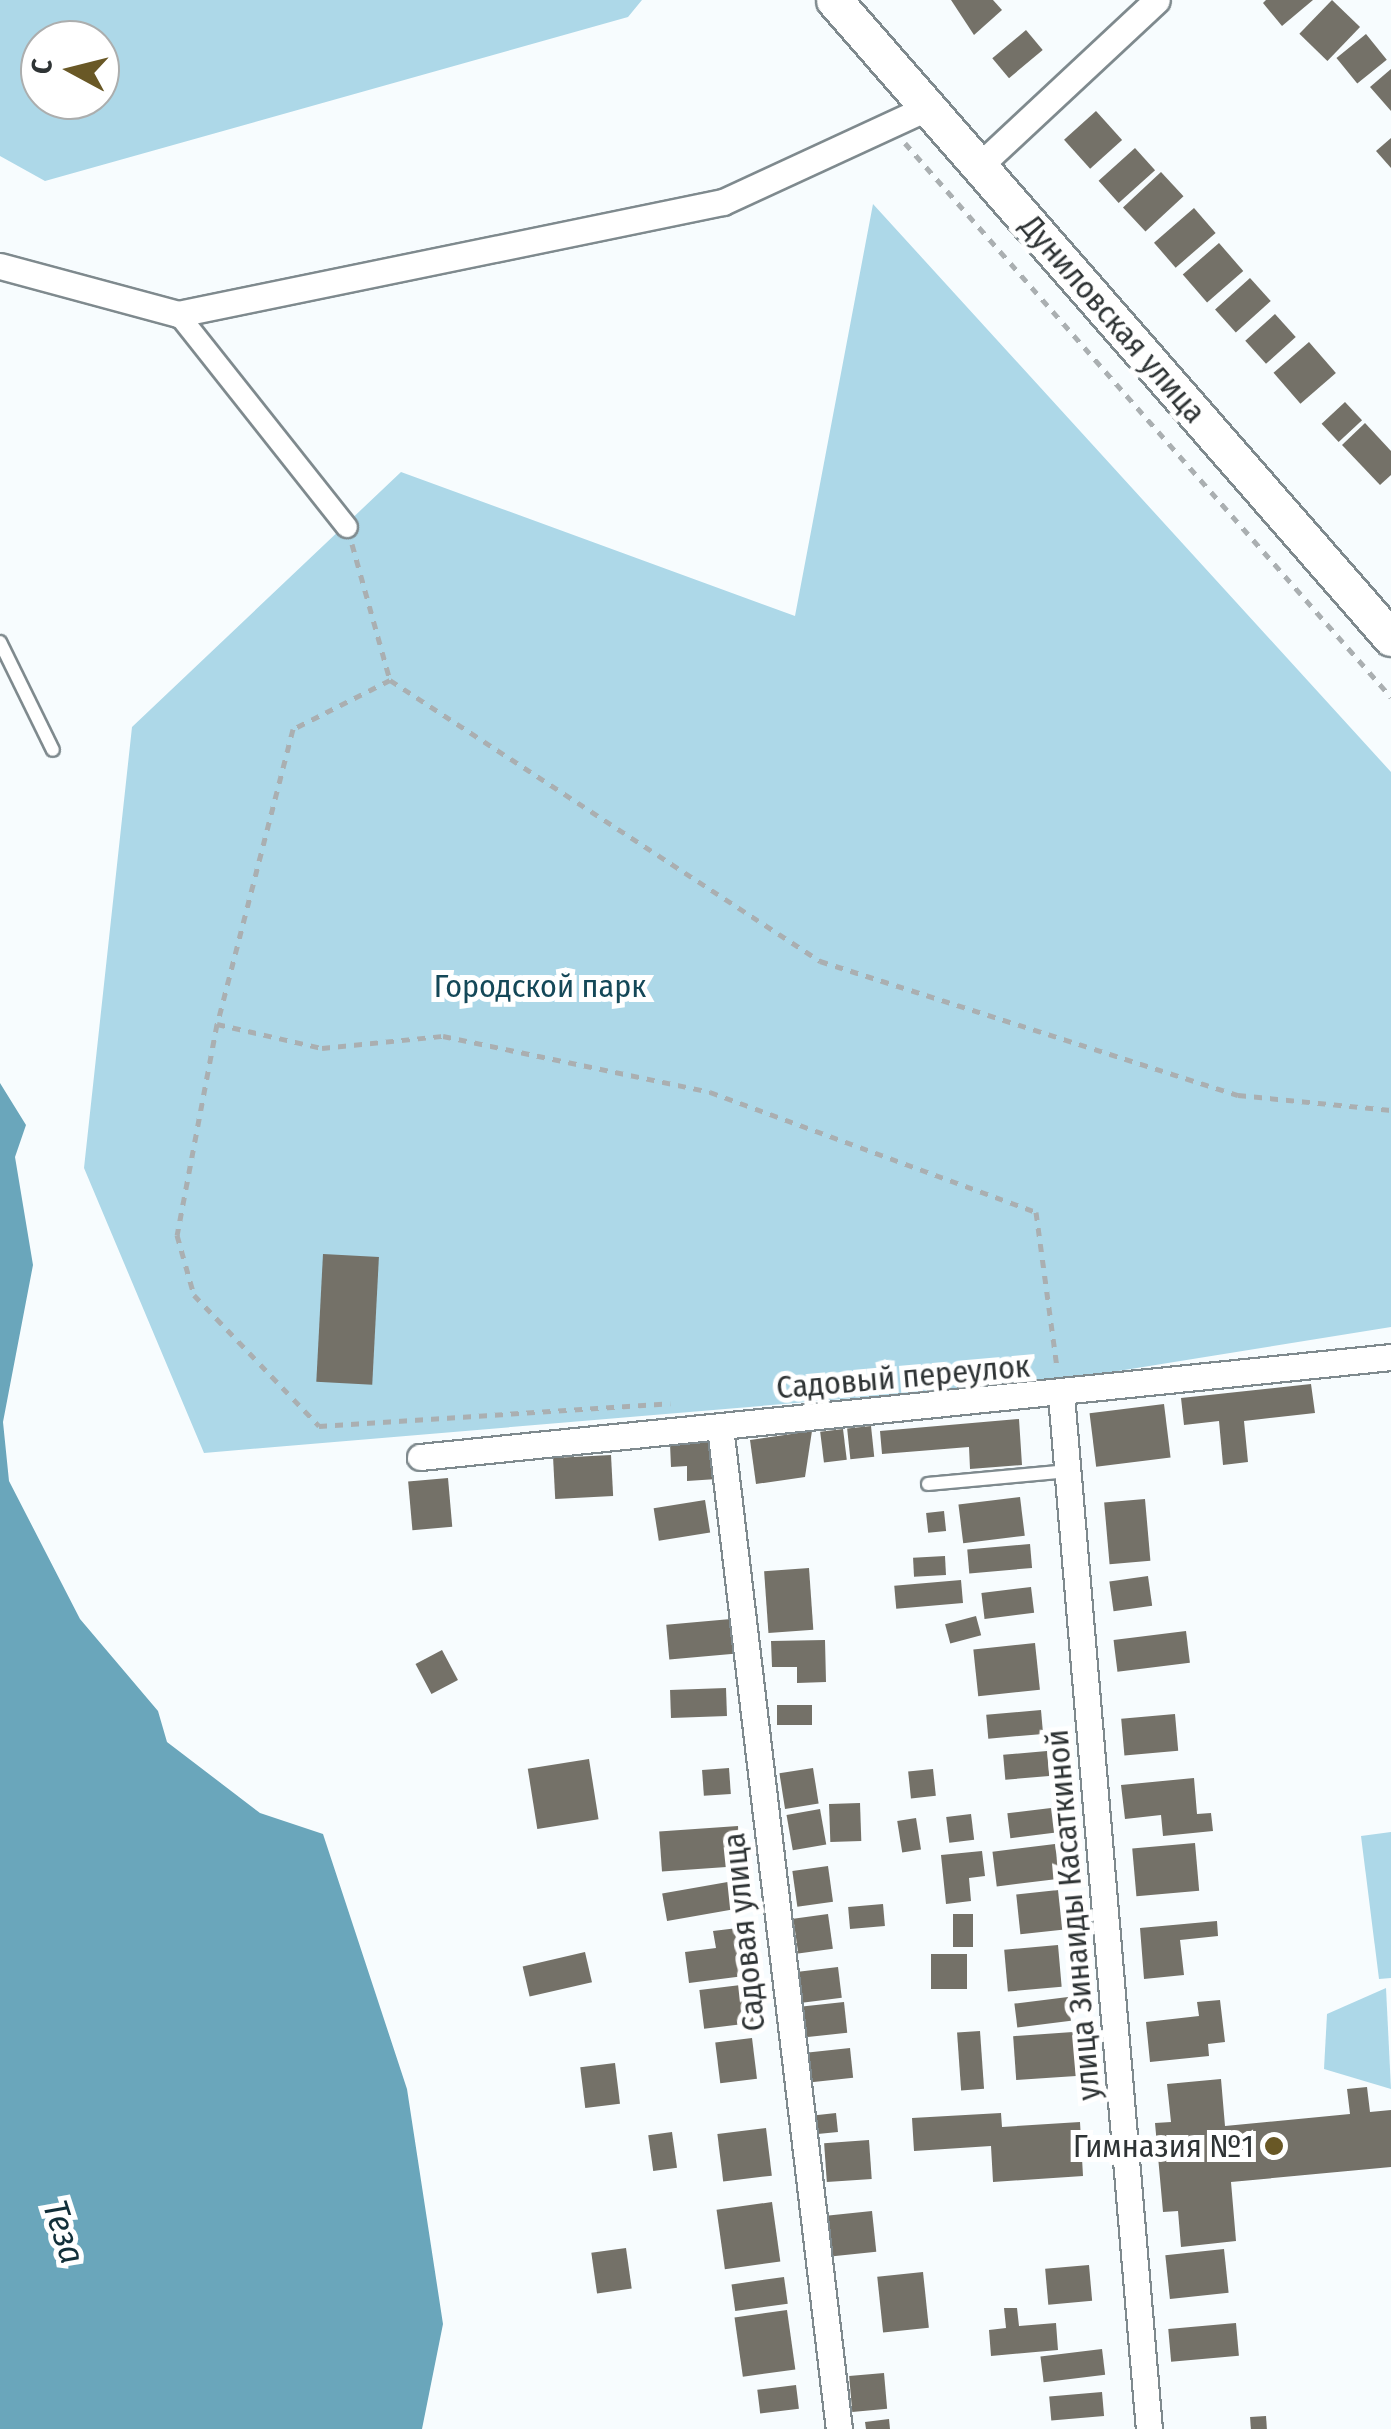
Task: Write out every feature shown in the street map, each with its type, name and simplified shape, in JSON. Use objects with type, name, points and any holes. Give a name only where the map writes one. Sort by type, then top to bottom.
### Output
[{"type":"main road","name":"Дуниловская улица","points":[[834,0],[1391,638]]},
{"type":"street","points":[[979,166],[1157,0]]},
{"type":"street","points":[[0,266],[178,314],[723,202],[929,108]]},
{"type":"street","points":[[178,314],[346,527]]},
{"type":"street","name":"Садовый переулок","points":[[420,1457],[1061,1396],[1391,1356]]},
{"type":"street","name":"улица Зинаиды Касаткиной","points":[[1061,1396],[1149,2429]]},
{"type":"street","name":"Садовая улица","points":[[720,1427],[839,2429]]},
{"type":"lane","points":[[0,642],[53,750]]},
{"type":"lane","points":[[928,1484],[1068,1471]]},
{"type":"path","points":[[889,126],[1391,696]]},
{"type":"path","points":[[346,527],[390,680],[820,961],[1238,1095],[1391,1110]]},
{"type":"path","points":[[390,680],[292,730],[217,1024],[176,1234],[194,1295],[319,1426],[670,1404]]},
{"type":"path","points":[[217,1024],[322,1048],[443,1036],[710,1092],[1036,1212],[1061,1396]]},
{"type":"green space","points":[[0,0],[642,0],[628,17],[45,181],[0,156]]},
{"type":"green space","name":"Городской парк","points":[[873,204],[1391,772],[1391,1327],[1056,1381],[204,1453],[84,1168],[132,727],[401,472],[795,616]]},
{"type":"green space","points":[[1391,1832],[1391,1978],[1379,1979],[1361,1836]]},
{"type":"green space","points":[[1386,1988],[1391,2089],[1324,2069],[1327,2014]]},
{"type":"water","name":"Теза","points":[[0,1083],[26,1125],[15,1157],[33,1265],[3,1422],[9,1481],[80,1619],[158,1711],[167,1742],[260,1813],[323,1834],[407,2089],[443,2324],[422,2429],[0,2429]]},
{"type":"building","points":[[951,0],[993,0],[1002,10],[974,35]]},
{"type":"building","points":[[1266,0],[1313,0],[1282,26],[1263,3]]},
{"type":"building","points":[[1332,0],[1360,27],[1327,61],[1299,34]]},
{"type":"building","points":[[1026,30],[1043,50],[1009,78],[992,58]]},
{"type":"building","points":[[1366,34],[1387,60],[1357,84],[1336,58]]},
{"type":"building","points":[[1391,69],[1391,111],[1370,87]]},
{"type":"building","points":[[1096,111],[1122,140],[1090,169],[1064,140]]},
{"type":"building","points":[[1391,138],[1391,168],[1376,151]]},
{"type":"building","points":[[1135,148],[1155,170],[1119,203],[1099,181]]},
{"type":"building","points":[[1161,172],[1184,196],[1145,232],[1123,207]]},
{"type":"building","points":[[1194,208],[1216,233],[1176,268],[1154,243]]},
{"type":"building","points":[[1219,243],[1243,271],[1207,302],[1183,274]]},
{"type":"building","points":[[1250,278],[1271,301],[1236,332],[1215,309]]},
{"type":"building","points":[[1275,314],[1296,337],[1266,364],[1245,341]]},
{"type":"building","points":[[1309,342],[1336,373],[1300,404],[1274,373]]},
{"type":"building","points":[[1345,402],[1362,420],[1339,442],[1322,424]]},
{"type":"building","points":[[1365,423],[1391,451],[1391,475],[1380,485],[1342,445]]},
{"type":"building","points":[[323,1254],[379,1257],[372,1385],[316,1382]]},
{"type":"building","points":[[1311,1384],[1315,1413],[1244,1421],[1248,1462],[1223,1465],[1219,1421],[1184,1425],[1181,1398]]},
{"type":"building","points":[[1164,1404],[1171,1458],[1096,1467],[1090,1413]]},
{"type":"building","points":[[1019,1419],[1022,1465],[970,1469],[969,1447],[882,1454],[880,1431]]},
{"type":"building","points":[[871,1426],[874,1457],[850,1459],[847,1429]]},
{"type":"building","points":[[843,1429],[847,1460],[824,1463],[820,1432]]},
{"type":"building","points":[[812,1431],[805,1477],[756,1484],[750,1440]]},
{"type":"building","points":[[714,1441],[717,1479],[687,1481],[687,1466],[671,1467],[670,1444]]},
{"type":"building","points":[[611,1455],[613,1496],[555,1499],[553,1458]]},
{"type":"building","points":[[448,1478],[452,1527],[412,1530],[408,1481]]},
{"type":"building","points":[[1020,1497],[1025,1536],[963,1543],[958,1505]]},
{"type":"building","points":[[1145,1499],[1150,1561],[1110,1564],[1104,1503]]},
{"type":"building","points":[[705,1500],[710,1533],[659,1541],[654,1508]]},
{"type":"building","points":[[944,1511],[946,1531],[928,1533],[926,1513]]},
{"type":"building","points":[[1030,1544],[1032,1568],[969,1573],[967,1549]]},
{"type":"building","points":[[945,1556],[946,1575],[914,1577],[913,1558]]},
{"type":"building","points":[[809,1568],[813,1630],[768,1633],[764,1571]]},
{"type":"building","points":[[1148,1576],[1152,1606],[1114,1611],[1109,1581]]},
{"type":"building","points":[[961,1580],[963,1603],[896,1609],[894,1586]]},
{"type":"building","points":[[1031,1587],[1034,1613],[985,1619],[981,1593]]},
{"type":"building","points":[[976,1616],[981,1635],[950,1644],[945,1624]]},
{"type":"building","points":[[731,1619],[734,1654],[669,1660],[666,1625]]},
{"type":"building","points":[[1186,1631],[1190,1663],[1117,1672],[1114,1640]]},
{"type":"building","points":[[825,1640],[826,1682],[797,1683],[797,1667],[772,1667],[771,1641]]},
{"type":"building","points":[[1035,1643],[1040,1690],[978,1696],[973,1649]]},
{"type":"building","points":[[442,1650],[458,1680],[431,1694],[416,1664]]},
{"type":"building","points":[[726,1688],[727,1716],[671,1718],[670,1690]]},
{"type":"building","points":[[777,1705],[812,1705],[812,1725],[777,1725]]},
{"type":"building","points":[[1041,1710],[1043,1734],[988,1739],[986,1715]]},
{"type":"building","points":[[1175,1714],[1178,1751],[1124,1756],[1121,1719]]},
{"type":"building","points":[[1047,1751],[1049,1776],[1005,1780],[1003,1755]]},
{"type":"building","points":[[589,1759],[599,1819],[537,1829],[528,1769]]},
{"type":"building","points":[[729,1768],[731,1794],[704,1796],[702,1770]]},
{"type":"building","points":[[813,1768],[819,1804],[785,1809],[779,1773]]},
{"type":"building","points":[[933,1769],[936,1796],[911,1798],[908,1772]]},
{"type":"building","points":[[1194,1778],[1197,1814],[1211,1813],[1213,1831],[1163,1836],[1161,1815],[1125,1819],[1121,1785]]},
{"type":"building","points":[[860,1803],[861,1841],[830,1842],[829,1804]]},
{"type":"building","points":[[1051,1808],[1054,1833],[1010,1838],[1007,1813]]},
{"type":"building","points":[[820,1809],[826,1844],[793,1850],[787,1815]]},
{"type":"building","points":[[971,1814],[974,1840],[949,1843],[946,1817]]},
{"type":"building","points":[[916,1818],[921,1850],[902,1853],[897,1821]]},
{"type":"building","points":[[738,1826],[741,1866],[662,1871],[659,1832]]},
{"type":"building","points":[[1195,1843],[1199,1891],[1136,1896],[1132,1848]]},
{"type":"building","points":[[1055,1844],[1059,1879],[997,1886],[992,1852]]},
{"type":"building","points":[[982,1851],[985,1876],[969,1878],[971,1901],[946,1904],[941,1855]]},
{"type":"building","points":[[828,1866],[833,1902],[797,1907],[792,1871]]},
{"type":"building","points":[[739,1880],[744,1908],[667,1921],[662,1894]]},
{"type":"building","points":[[1058,1890],[1062,1930],[1020,1934],[1016,1894]]},
{"type":"building","points":[[883,1904],[885,1926],[850,1929],[848,1907]]},
{"type":"building","points":[[828,1914],[833,1949],[798,1954],[793,1919]]},
{"type":"building","points":[[953,1914],[973,1914],[973,1947],[953,1947]]},
{"type":"building","points":[[1217,1921],[1218,1936],[1180,1940],[1184,1975],[1144,1979],[1140,1928]]},
{"type":"building","points":[[746,1927],[752,1975],[689,1983],[685,1952],[716,1948],[713,1931]]},
{"type":"building","points":[[1058,1945],[1062,1987],[1008,1992],[1004,1950]]},
{"type":"building","points":[[585,1952],[592,1982],[530,1997],[523,1966]]},
{"type":"building","points":[[931,1954],[967,1954],[967,1989],[931,1989]]},
{"type":"building","points":[[838,1967],[842,1998],[800,2003],[796,1972]]},
{"type":"building","points":[[749,1984],[754,2023],[704,2029],[699,1990]]},
{"type":"building","points":[[1068,1997],[1071,2021],[1017,2027],[1014,2004]]},
{"type":"building","points":[[1220,2000],[1225,2042],[1208,2044],[1209,2056],[1150,2062],[1146,2022],[1199,2016],[1197,2002]]},
{"type":"building","points":[[844,2002],[847,2033],[805,2037],[802,2006]]},
{"type":"building","points":[[980,2031],[984,2089],[961,2090],[957,2033]]},
{"type":"building","points":[[1073,2032],[1076,2076],[1016,2080],[1013,2036]]},
{"type":"building","points":[[752,2038],[757,2079],[720,2083],[715,2043]]},
{"type":"building","points":[[850,2048],[853,2078],[811,2082],[808,2052]]},
{"type":"building","points":[[615,2063],[620,2104],[585,2108],[580,2067]]},
{"type":"building","name":"Гимназия №1","points":[[1221,2079],[1225,2126],[1350,2114],[1347,2089],[1367,2087],[1370,2112],[1391,2110],[1391,2167],[1231,2182],[1236,2241],[1181,2247],[1178,2211],[1163,2212],[1155,2123],[1171,2122],[1167,2084]]},
{"type":"building","points":[[836,2113],[838,2132],[815,2134],[813,2115]]},
{"type":"building","points":[[1001,2113],[1002,2127],[1080,2122],[1083,2176],[993,2182],[991,2146],[914,2151],[912,2118]]},
{"type":"building","points":[[766,2128],[772,2176],[723,2182],[717,2134]]},
{"type":"building","points":[[672,2132],[677,2168],[653,2171],[648,2135]]},
{"type":"building","points":[[869,2140],[872,2179],[827,2182],[824,2143]]},
{"type":"building","points":[[772,2202],[780,2261],[725,2269],[717,2210]]},
{"type":"building","points":[[872,2211],[876,2252],[831,2257],[826,2216]]},
{"type":"building","points":[[626,2248],[632,2289],[597,2293],[591,2253]]},
{"type":"building","points":[[1224,2249],[1229,2293],[1170,2299],[1165,2255]]},
{"type":"building","points":[[1089,2265],[1092,2301],[1048,2305],[1045,2269]]},
{"type":"building","points":[[923,2272],[929,2328],[883,2333],[877,2277]]},
{"type":"building","points":[[784,2277],[788,2304],[735,2311],[732,2284]]},
{"type":"building","points":[[1004,2308],[1017,2308],[1019,2326],[1056,2323],[1058,2350],[991,2356],[989,2330],[1006,2328]]},
{"type":"building","points":[[787,2310],[795,2369],[743,2377],[735,2317]]},
{"type":"building","points":[[1236,2323],[1239,2356],[1171,2362],[1168,2329]]},
{"type":"building","points":[[1102,2349],[1105,2375],[1044,2382],[1040,2357]]},
{"type":"building","points":[[884,2373],[887,2409],[852,2412],[849,2376]]},
{"type":"building","points":[[796,2385],[799,2409],[760,2414],[757,2390]]},
{"type":"building","points":[[1102,2392],[1104,2416],[1051,2421],[1049,2397]]},
{"type":"building","points":[[1266,2416],[1267,2429],[1251,2429],[1250,2417]]},
{"type":"building","points":[[889,2419],[890,2429],[866,2429],[865,2422]]},
{"type":"place","name":"Гимназия №1","points":[[1274,2146]]}]
